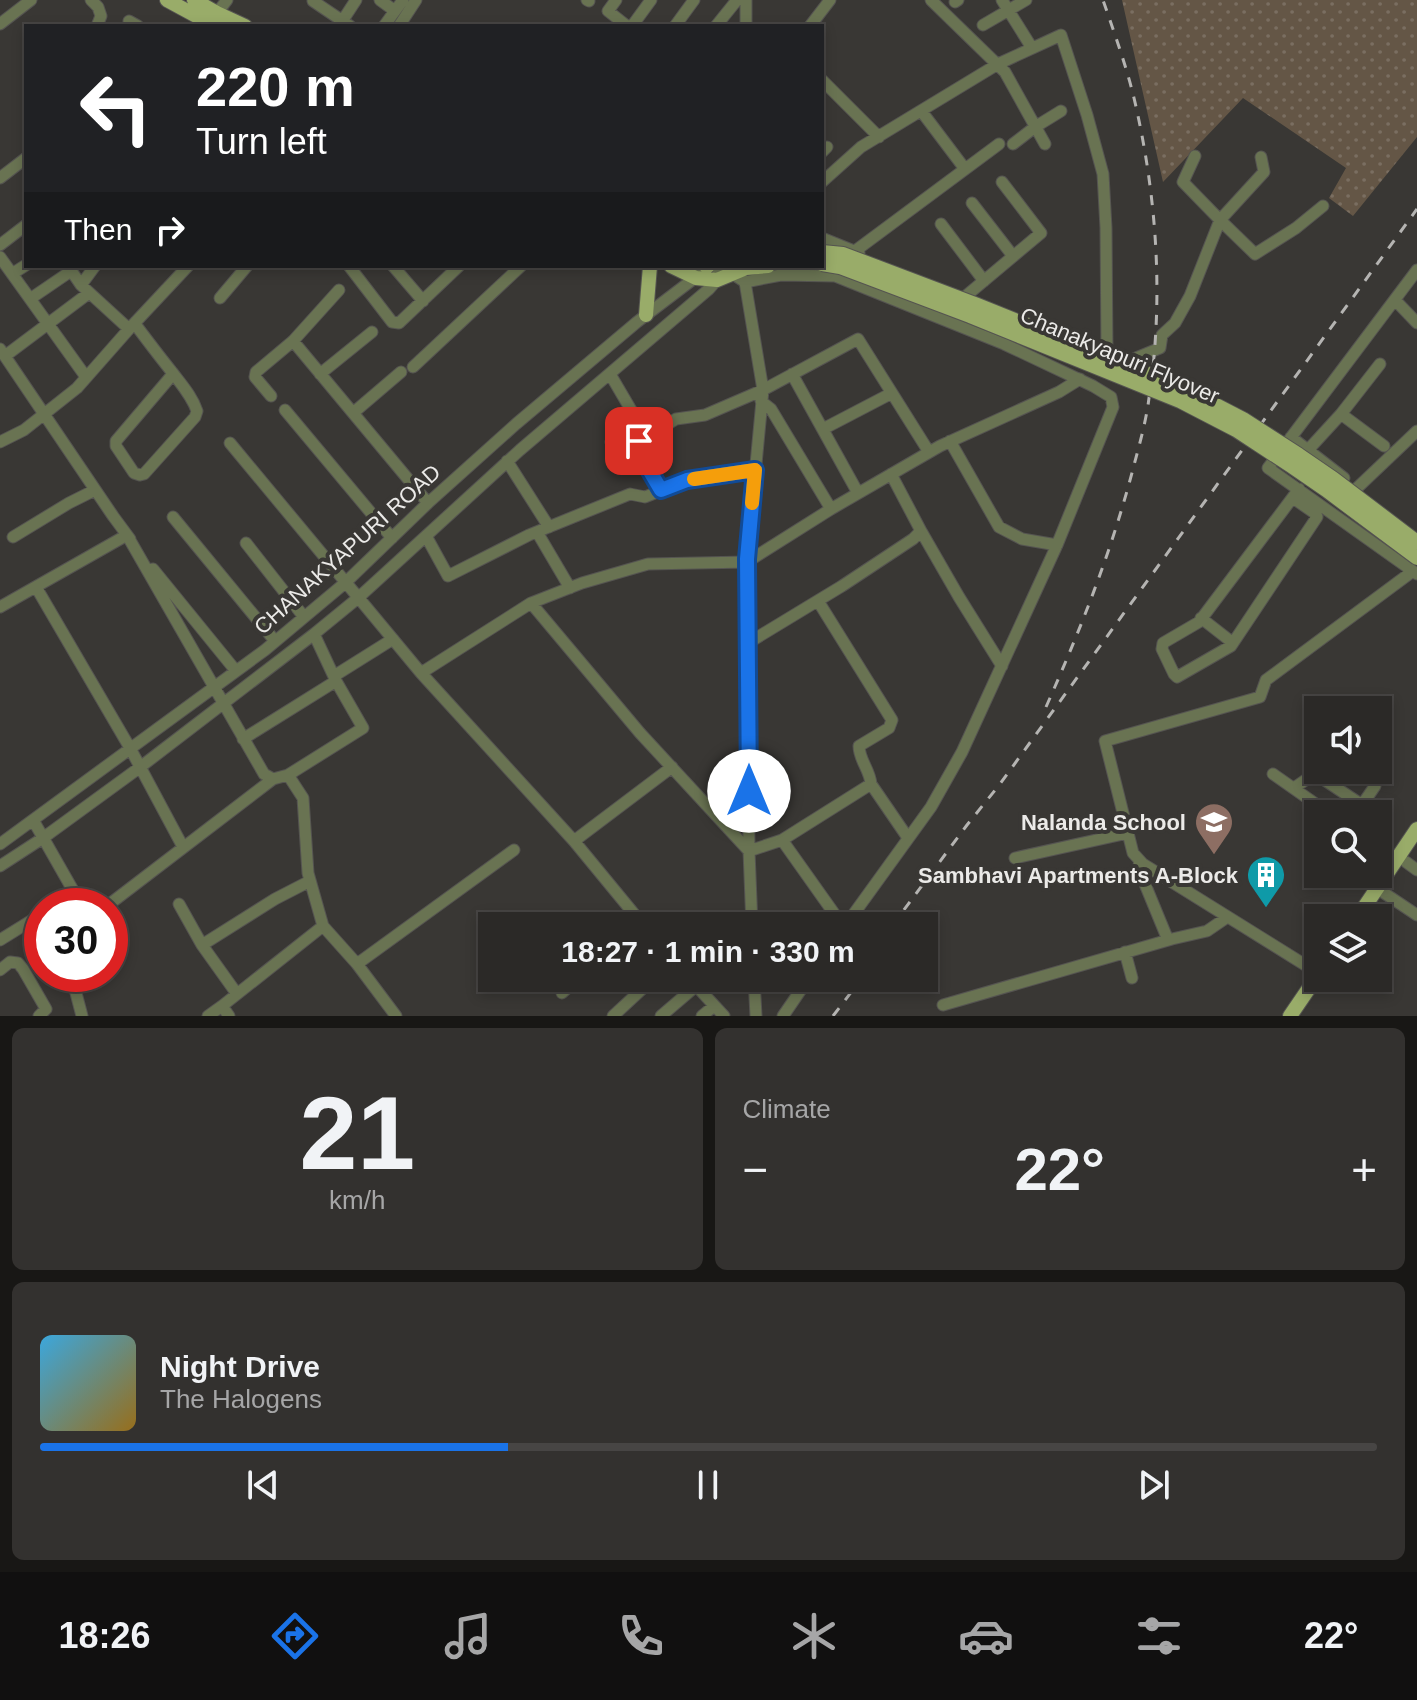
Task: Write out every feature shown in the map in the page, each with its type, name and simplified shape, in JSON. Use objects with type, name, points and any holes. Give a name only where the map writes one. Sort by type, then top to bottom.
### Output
[{"type":"main road","points":[[167,0],[214,22]]},
{"type":"main road","points":[[194,0],[214,22]]},
{"type":"main road","name":"Chanakyapuri Flyover","points":[[824,252],[843,254],[975,304],[1185,389],[1243,419],[1299,455],[1417,542]]},
{"type":"main road","name":"Chanakyapuri Flyover","points":[[824,264],[840,267],[970,316],[1180,401],[1236,430],[1326,490],[1416,568]]},
{"type":"main road","points":[[646,315],[650,268]]},
{"type":"main road","points":[[704,269],[732,274],[759,268]]},
{"type":"main road","points":[[1370,904],[1406,864],[1417,829]]},
{"type":"main road","points":[[1377,904],[1417,845]]},
{"type":"main road","points":[[1290,1016],[1306,992]]},
{"type":"main road","points":[[1301,1016],[1317,992]]},
{"type":"street","points":[[0,24],[31,0]]},
{"type":"street","points":[[91,0],[101,16],[98,24]]},
{"type":"street","points":[[214,22],[227,0]]},
{"type":"street","points":[[313,1],[344,24],[356,0]]},
{"type":"street","points":[[380,0],[395,11]]},
{"type":"street","points":[[385,24],[403,0]]},
{"type":"street","points":[[400,24],[416,0]]},
{"type":"street","points":[[616,0],[608,11],[627,24]]},
{"type":"street","points":[[632,24],[651,0]]},
{"type":"street","points":[[676,24],[694,0]]},
{"type":"street","points":[[718,24],[737,0]]},
{"type":"street","points":[[746,0],[746,24]]},
{"type":"street","points":[[812,24],[830,0]]},
{"type":"street","points":[[931,0],[1005,72],[1045,144]]},
{"type":"street","points":[[983,25],[1006,5],[1026,0]]},
{"type":"street","points":[[1006,5],[1032,48]]},
{"type":"street","points":[[824,180],[861,147],[998,64],[1061,35],[1103,174],[1107,352]]},
{"type":"street","points":[[824,82],[879,137]]},
{"type":"street","points":[[1013,144],[1061,111]]},
{"type":"street","points":[[922,112],[965,169]]},
{"type":"street","points":[[855,251],[999,144]]},
{"type":"street","points":[[1195,156],[1183,182],[1255,254],[1296,228],[1323,206]]},
{"type":"street","points":[[854,912],[931,807],[962,752],[1057,545],[1113,407],[1111,397],[1131,360],[1160,348],[1162,335],[1175,323],[1190,296],[1220,220],[1264,172],[1261,157]]},
{"type":"street","points":[[0,178],[24,160]]},
{"type":"street","points":[[967,295],[1041,233],[1002,182]]},
{"type":"street","points":[[972,203],[1013,256]]},
{"type":"street","points":[[941,224],[984,281]]},
{"type":"street","points":[[0,245],[24,227]]},
{"type":"street","points":[[824,239],[1131,360]]},
{"type":"street","points":[[0,257],[86,377]]},
{"type":"street","points":[[12,274],[24,266]]},
{"type":"street","points":[[94,268],[85,289],[48,325],[2,353],[127,535],[236,671]]},
{"type":"street","points":[[0,442],[24,430],[77,388],[186,268]]},
{"type":"street","points":[[220,298],[244,268]]},
{"type":"street","points":[[351,268],[392,322],[399,323],[457,268]]},
{"type":"street","points":[[395,268],[423,301]]},
{"type":"street","points":[[353,413],[407,369],[519,268]]},
{"type":"street","points":[[30,299],[70,269],[85,289],[132,326],[173,374],[194,401],[195,417],[144,474],[134,473],[116,446],[116,441],[173,374]]},
{"type":"street","name":"CHANAKYAPURI ROAD","points":[[0,844],[275,641],[345,583],[516,424],[704,269]]},
{"type":"street","points":[[1296,494],[1199,622],[1161,646],[1177,677],[1231,646],[1317,517],[1316,514],[1296,494],[1268,468],[1417,270]]},
{"type":"street","points":[[0,866],[139,768],[314,634],[662,327],[732,274],[835,276],[1004,344],[1111,397]]},
{"type":"street","points":[[732,274],[762,396],[747,562],[751,912]]},
{"type":"street","points":[[271,396],[255,377],[256,372],[293,341],[339,290]]},
{"type":"street","points":[[1395,300],[1417,323]]},
{"type":"street","points":[[320,374],[372,332]]},
{"type":"street","points":[[610,374],[650,435],[676,419],[705,415],[762,396],[792,374],[858,339],[929,452]]},
{"type":"street","points":[[293,341],[428,503]]},
{"type":"street","points":[[1308,450],[1380,364]]},
{"type":"street","points":[[792,374],[858,493]]},
{"type":"street","points":[[421,673],[531,603],[570,588],[648,564],[747,562],[929,452],[1059,392],[1080,379]]},
{"type":"street","points":[[823,429],[892,393]]},
{"type":"street","points":[[762,396],[831,509]]},
{"type":"street","points":[[285,410],[392,538]]},
{"type":"street","points":[[1341,414],[1384,446]]},
{"type":"street","points":[[611,442],[644,430]]},
{"type":"street","points":[[644,430],[636,445],[661,490]]},
{"type":"street","points":[[1357,488],[1417,431]]},
{"type":"street","points":[[1291,437],[1417,533]]},
{"type":"street","points":[[950,441],[999,527],[1022,539],[1057,545]]},
{"type":"street","points":[[230,443],[421,673],[574,841],[631,912]]},
{"type":"street","points":[[507,461],[549,527]]},
{"type":"street","points":[[426,536],[448,576],[537,532],[630,494],[645,497],[687,480],[755,470]]},
{"type":"street","points":[[462,472],[478,488]]},
{"type":"street","points":[[891,474],[959,597],[1002,666]]},
{"type":"street","points":[[13,537],[95,490]]},
{"type":"street","points":[[1296,494],[1416,568],[1266,680],[1260,697],[1105,741],[1133,853],[1139,860],[1304,965]]},
{"type":"street","points":[[173,517],[275,641]]},
{"type":"street","points":[[748,643],[905,545],[921,531]]},
{"type":"street","points":[[537,532],[570,588]]},
{"type":"street","points":[[0,607],[127,535]]},
{"type":"street","points":[[127,535],[243,739],[264,774],[273,779]]},
{"type":"street","points":[[246,543],[304,617]]},
{"type":"street","points":[[36,587],[130,748],[183,847]]},
{"type":"street","points":[[818,601],[892,720],[889,728],[859,746],[859,755],[871,777],[871,784],[908,838]]},
{"type":"street","points":[[531,603],[640,733],[749,851]]},
{"type":"street","points":[[1201,618],[1233,643]]},
{"type":"street","points":[[128,890],[273,779],[288,775],[363,728],[314,634]]},
{"type":"street","points":[[243,739],[393,639]]},
{"type":"street","points":[[574,841],[672,767]]},
{"type":"street","points":[[1273,774],[1311,800]]},
{"type":"street","points":[[1294,788],[1314,774],[1347,800]]},
{"type":"street","points":[[288,775],[303,798],[308,873],[323,926],[357,964],[396,1016]]},
{"type":"street","points":[[749,851],[782,840],[871,784]]},
{"type":"street","points":[[1366,800],[1375,786]]},
{"type":"street","points":[[33,820],[72,888]]},
{"type":"street","points":[[1015,858],[1128,833]]},
{"type":"street","points":[[782,840],[834,912]]},
{"type":"street","points":[[357,964],[514,850]]},
{"type":"street","points":[[1139,860],[1140,872],[1168,940]]},
{"type":"street","points":[[202,945],[310,881]]},
{"type":"street","points":[[1384,893],[1417,915]]},
{"type":"street","points":[[179,904],[202,945],[237,994]]},
{"type":"street","points":[[943,1005],[1207,931],[1229,918]]},
{"type":"street","points":[[0,940],[24,925]]},
{"type":"street","points":[[208,1016],[226,1011],[237,994],[323,926]]},
{"type":"street","points":[[1125,952],[1132,978]]},
{"type":"street","points":[[0,970],[10,962],[18,963],[46,1009],[39,1016]]},
{"type":"street","points":[[76,992],[82,1016]]},
{"type":"street","points":[[613,1016],[639,992]]},
{"type":"street","points":[[661,1016],[684,992]]},
{"type":"street","points":[[702,992],[724,1016]]},
{"type":"street","points":[[755,992],[756,1016]]},
{"type":"street","points":[[783,1016],[799,992]]},
{"type":"street","points":[[702,1016],[714,1006]]},
{"type":"shaded area","points":[[1122,0],[1417,0],[1417,137],[1353,216],[1329,198],[1346,168],[1243,98],[1163,182]]},
{"type":"railway","points":[[1046,707],[1115,531],[1144,425],[1154,361],[1156,248],[1148,172],[1131,86],[1103,0]]},
{"type":"railway","points":[[902,912],[1000,784],[1417,209]]},
{"type":"railway","points":[[833,1016],[851,992]]},
{"type":"slow traffic","points":[[694,479],[755,470],[752,503]]},
{"type":"place","name":"Nalanda School","points":[[1214,856]]},
{"type":"place","name":"Sambhavi Apartments A-Block","points":[[1266,909]]},
{"type":"route","points":[[639,441],[636,445],[638,451],[661,490],[687,480],[755,470],[747,559],[749,791]]}]
